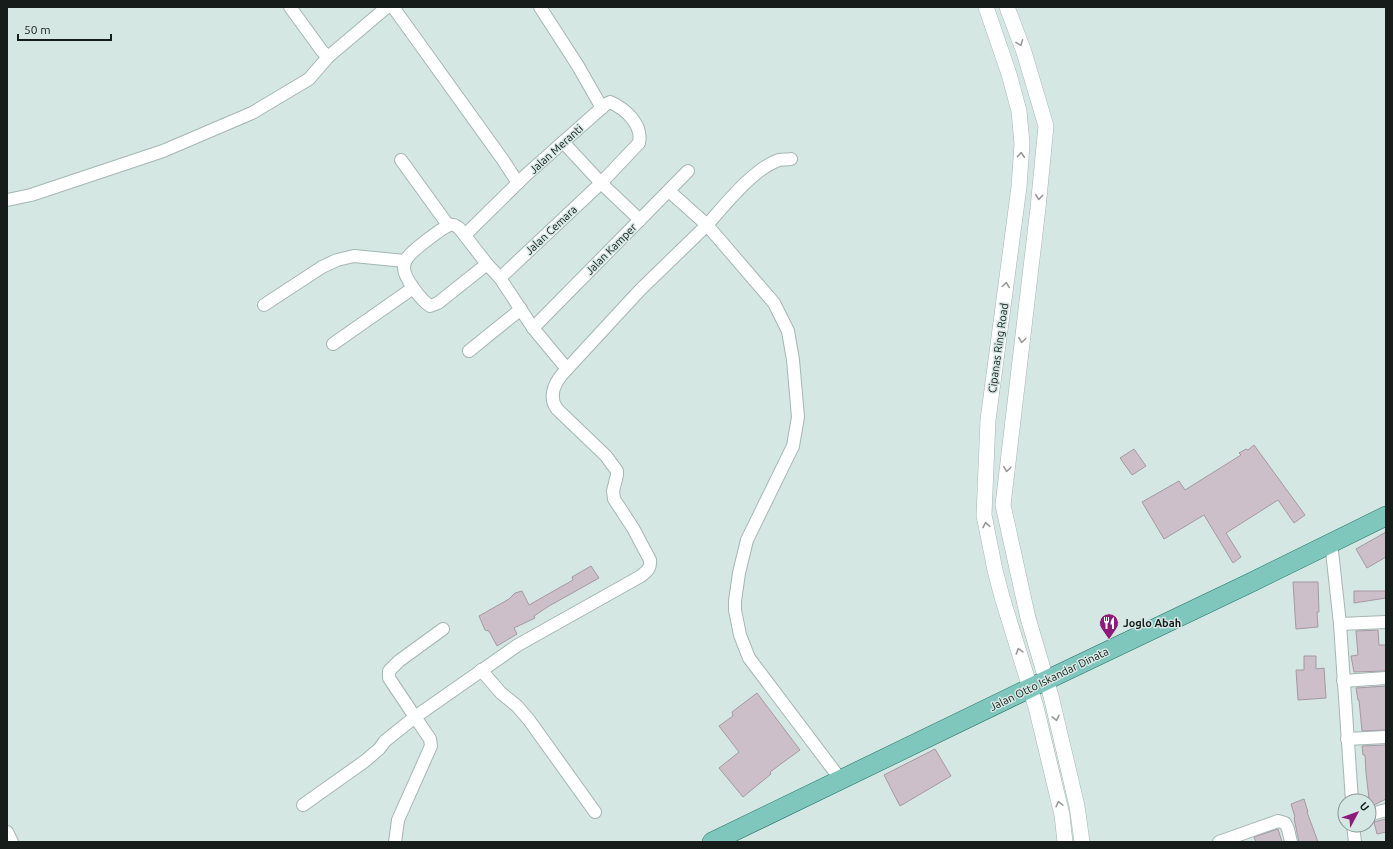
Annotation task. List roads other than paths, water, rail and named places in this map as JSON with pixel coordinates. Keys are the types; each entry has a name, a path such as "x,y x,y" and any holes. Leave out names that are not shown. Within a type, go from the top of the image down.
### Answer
{"main road":[{"name":"Jalan Otto Iskandar Dinata","path":"712,842 1386,516"}],"street":[{"path":"290,7 328,57"},
{"path":"7,200 31,196 163,150 252,113 308,79 328,57 386,7"},
{"path":"392,7 504,160 518,183"},
{"path":"540,7 578,66 602,108"},
{"name":"Cipanas Ring Road","path":"986,7 1009,74 1019,111 1022,144 1019,187 988,420 984,515 1002,597 1038,684"},
{"name":"Cipanas Ring Road","path":"1007,7 1024,52 1046,126 1038,208 1003,505 1028,618 1038,684"},
{"name":"Jalan Cemara","path":"500,278 601,183 638,143 640,134 639,129 622,108 610,102 602,108"},
{"name":"Jalan Meranti","path":"465,235 518,183 602,108"},
{"path":"563,142 601,183 640,220"},
{"path":"303,806 365,761 395,732 518,644 642,576 647,571 650,565 650,560 614,499 613,491 617,471 606,456 554,405 552,398 556,385 561,375 640,290 707,225 747,181 769,165 780,160 791,159"},
{"path":"401,160 448,225"},
{"name":"Jalan Kamper","path":"533,328 688,171"},
{"path":"669,190 707,225 774,303 788,331 793,360 798,417 793,446 747,540 739,572 735,610 740,635 749,658 835,772 839,781"},
{"path":"487,264 438,303 430,306 424,302 413,288 404,270 405,261 409,255 424,242 448,225 454,225 459,228 500,278 533,328 567,369"},
{"path":"264,305 322,267 337,260 354,256 405,261"},
{"path":"333,344 413,288"},
{"path":"469,350 521,309"},
{"path":"1331,542 1340,624 1351,793"},
{"path":"1340,624 1386,622"},
{"path":"395,842 398,820 431,746 430,739 389,678 389,671 399,661 443,629"},
{"path":"481,670 501,694 517,706 595,812"},
{"path":"1344,680 1386,678"},
{"path":"1038,684 1036,707 1062,815 1065,842"},
{"path":"1038,684 1051,696 1075,798 1082,842"},
{"path":"1348,739 1386,737"},
{"path":"1219,842 1278,821 1285,824 1288,829 1291,842"},
{"path":"7,832 12,842"}],"place":[{"name":"Joglo Abah","path":"1109,640"}]}
